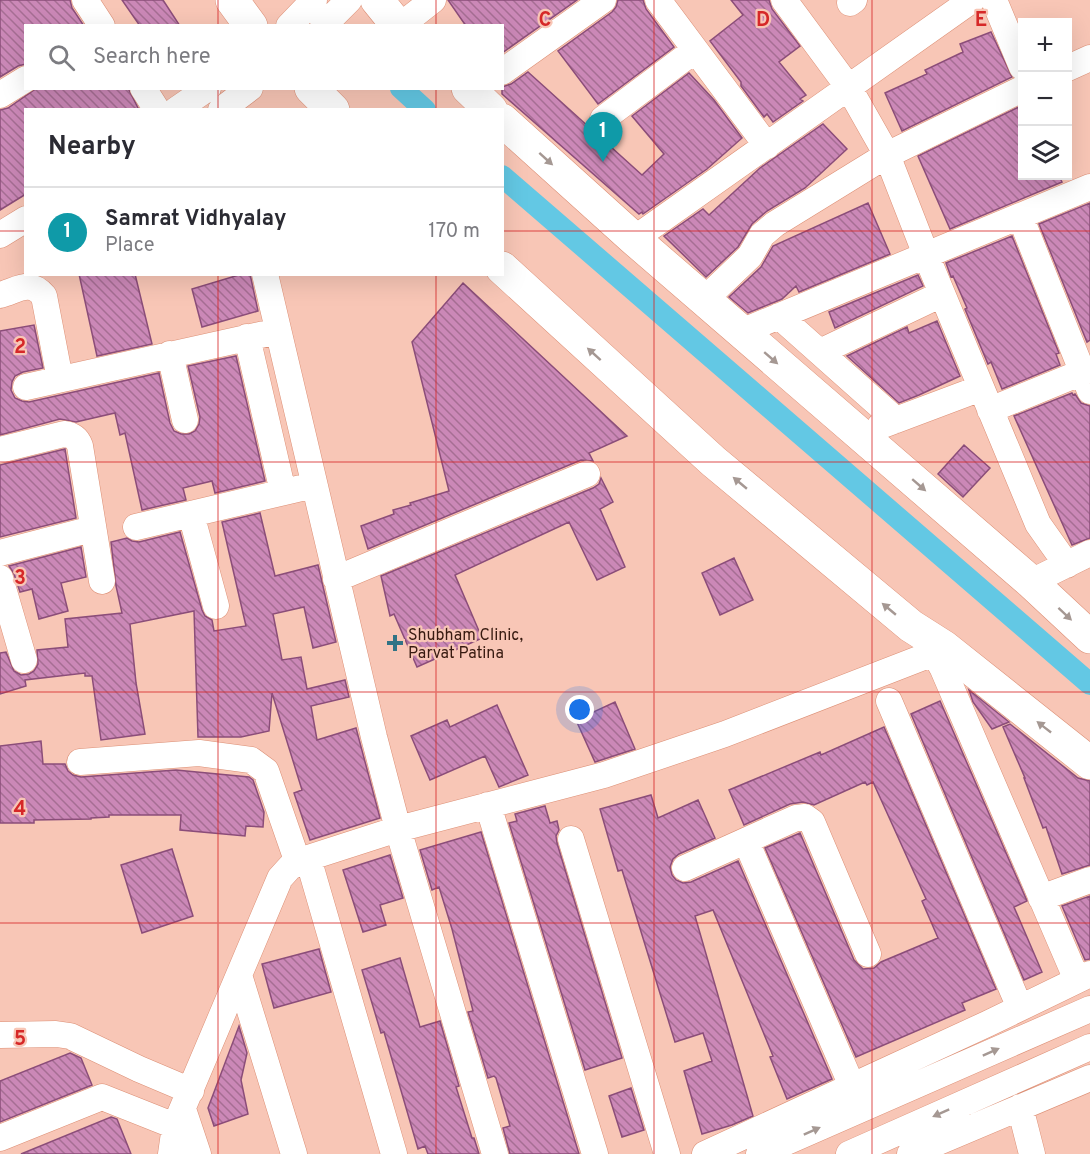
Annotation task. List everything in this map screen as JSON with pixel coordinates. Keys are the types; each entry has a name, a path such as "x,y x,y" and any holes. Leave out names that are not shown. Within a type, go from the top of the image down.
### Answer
{"main road":[{"path":"232,0 250,24"},
{"path":"378,0 397,24"},
{"path":"313,90 331,108"},
{"path":"504,122 634,239 1031,582 1090,637"},
{"path":"504,270 713,461 939,650 1090,763"}],"street":[{"path":"85,0 101,24"},
{"path":"291,24 314,0"},
{"path":"325,24 349,0"},
{"path":"402,24 433,0"},
{"path":"504,71 603,0"},
{"path":"658,0 767,146"},
{"path":"784,0 849,88 887,155 1038,524 1067,565"},
{"path":"994,0 1018,55"},
{"path":"634,239 969,1"},
{"path":"603,119 695,50"},
{"path":"1072,66 1090,58"},
{"path":"0,95 24,80"},
{"path":"144,90 156,108"},
{"path":"185,108 221,100 245,90"},
{"path":"704,300 750,256 762,235 769,230 887,155 1018,91"},
{"path":"741,332 1020,216 1078,185"},
{"path":"859,434 896,420 1088,377 1020,216"},
{"path":"0,235 24,220"},
{"path":"265,276 336,579 398,829 495,1154"},
{"path":"0,295 29,286 37,288 44,296 60,379"},
{"path":"820,352 942,294"},
{"path":"779,316 896,420"},
{"path":"26,387 278,331"},
{"path":"247,338 283,492"},
{"path":"170,354 185,420"},
{"path":"0,450 64,434 77,439 102,582"},
{"path":"336,579 587,474"},
{"path":"136,527 314,485"},
{"path":"191,514 216,606"},
{"path":"0,553 92,529"},
{"path":"1031,582 1090,554"},
{"path":"0,578 24,660"},
{"path":"171,1154 183,1108 280,878 290,867 303,860 398,829 615,771 725,734 939,650 943,669 1041,897 1083,977 705,1154"},
{"path":"889,701 1020,1008"},
{"path":"80,762 199,753 251,760 266,771 303,860 394,1154"},
{"path":"488,805 595,1154"},
{"path":"685,868 796,818 805,818 812,822 868,954"},
{"path":"571,839 667,1154"},
{"path":"746,841 852,1086"},
{"path":"1041,897 1090,880"},
{"path":"239,975 294,1154"},
{"path":"759,1154 1090,1009"},
{"path":"0,1035 70,1036 139,1069 183,1108 198,1154"},
{"path":"849,1154 1090,1047"},
{"path":"914,1153 1090,1077"},
{"path":"0,1138 102,1097 183,1108"},
{"path":"1020,1107 1032,1154"}],"building":[{"path":"0,0 70,0 72,8 83,24 24,24 24,64 0,77"},
{"path":"122,0 163,0 179,24 139,24"},
{"path":"448,0 577,0 504,52 504,24 465,24"},
{"path":"618,0 643,0 646,9 674,47 598,104 558,51 612,12"},
{"path":"731,0 769,0 772,9 800,46 779,62 806,95 800,99 803,101 773,122 767,114 764,117 710,41 743,15"},
{"path":"991,32 1012,77 902,131 885,93 927,74 925,70 963,52 960,44"},
{"path":"528,72 642,175 664,154 632,116 689,73 714,100 742,138 707,169 643,214 642,212 639,214 502,94 504,86"},
{"path":"34,90 129,90 138,108 24,108 24,195 0,210 0,110 8,108"},
{"path":"1018,107 1018,180 1061,180 1062,182 950,229 918,156"},
{"path":"823,124 847,149 805,188 767,211 752,224 738,247 706,277 664,236 703,209 709,215 760,168"},
{"path":"868,203 890,254 799,292 796,286 782,299 748,313 729,297 761,267 773,246"},
{"path":"1090,203 1090,340 1087,342 1039,224"},
{"path":"1012,236 1059,353 1056,354 1060,365 1002,389 991,362 988,364 965,309 967,308 946,263"},
{"path":"918,275 923,286 835,328 829,312"},
{"path":"79,276 135,276 152,344 97,356"},
{"path":"235,276 250,276 258,311 202,327 192,289"},
{"path":"463,283 627,436 589,453 593,461 581,460 368,549 361,526 394,514 393,510 411,505 410,503 449,491 412,342"},
{"path":"937,321 960,376 899,403 847,356 907,327 909,333"},
{"path":"34,325 43,368 15,376 11,390 15,398 29,402 159,373 170,423 174,431 181,434 195,431 200,417 188,366 236,356 265,481 215,493 212,481 183,488 186,500 142,510 125,433 120,435 115,413 76,422 60,419 0,435 0,331"},
{"path":"1072,393 1081,403 1090,406 1090,538 1072,545 1014,416"},
{"path":"964,445 990,468 963,497 938,474"},
{"path":"65,449 76,518 0,537 0,465"},
{"path":"601,478 613,502 600,509 625,567 597,580 569,522 455,575 482,638 417,667 394,614 390,616 381,576 593,488 599,484"},
{"path":"260,513 275,576 318,565 336,642 313,648 304,607 273,614 282,660 301,657 307,689 345,680 349,697 311,706 317,740 356,728 380,818 310,840 294,793 302,790 272,693 269,731 241,737 198,737 194,611 130,624 136,683 145,734 101,740 92,676 85,676 85,673 25,680 26,686 0,694 0,653 6,652 14,671 21,675 29,674 38,664 37,650 68,647 65,619 122,613 111,542 127,538 139,542 180,532 202,610 205,616 212,620 214,631 246,626 222,522"},
{"path":"81,547 86,577 61,583 68,611 39,619 32,589 20,592 9,566"},
{"path":"734,558 753,600 720,615 702,573"},
{"path":"969,690 1009,722 992,729 973,702"},
{"path":"940,701 1027,901 1014,907 1042,972 1024,980 911,714"},
{"path":"615,702 635,749 595,762 576,720"},
{"path":"497,705 528,775 499,787 485,756 430,780 411,736 447,720 450,727"},
{"path":"1010,724 1078,778 1090,781 1090,865 1062,874 1046,827 1043,828 1003,727"},
{"path":"884,727 996,989 962,1003 965,1010 856,1057 765,848 800,833 854,960 863,969 874,968 881,962 938,938 922,901 926,899 873,782 867,785 865,782 814,805 803,802 790,804 744,825 729,790 820,752 821,755"},
{"path":"41,741 43,764 65,764 68,771 81,777 176,770 249,777 253,780 264,812 263,827 246,826 245,836 180,830 181,815 109,815 109,817 91,819 0,823 0,746"},
{"path":"651,795 658,818 698,800 715,838 673,859 670,867 676,880 683,883 691,882 738,861 832,1079 787,1099 770,1057 773,1056 713,910 695,916 753,1116 702,1134 684,1071 712,1061 703,1033 675,1042 622,870 618,871 600,809"},
{"path":"545,806 550,823 557,821 559,830 556,836 557,843 622,1058 585,1070 509,823 517,821 515,814"},
{"path":"481,832 579,1154 510,1154 503,1128 510,1126 496,1078 494,1076 488,1078 468,1012 473,1011 452,929 439,887 432,890 420,850"},
{"path":"172,849 193,916 142,933 121,865"},
{"path":"390,855 403,898 380,905 386,925 363,932 343,870"},
{"path":"1090,896 1090,959 1085,960 1062,906"},
{"path":"319,949 331,992 274,1008 262,964"},
{"path":"400,958 420,1027 440,1021 459,1086 456,1087 479,1154 428,1154 425,1146 418,1149 384,1032 381,1033 362,970"},
{"path":"239,1026 247,1053 241,1080 248,1114 214,1126 208,1108"},
{"path":"70,1053 81,1058 92,1085 0,1122 0,1081"},
{"path":"631,1088 644,1130 622,1137 609,1096"},
{"path":"111,1117 117,1119 131,1154 21,1154"}],"waterway":[{"path":"403,90 423,108"},
{"path":"504,178 1090,684"}],"place":[{"name":"Samrat Vidhyalay","path":"603,162"},
{"name":"Shubham Clinic, Parvat Patina","path":"395,643"}]}
